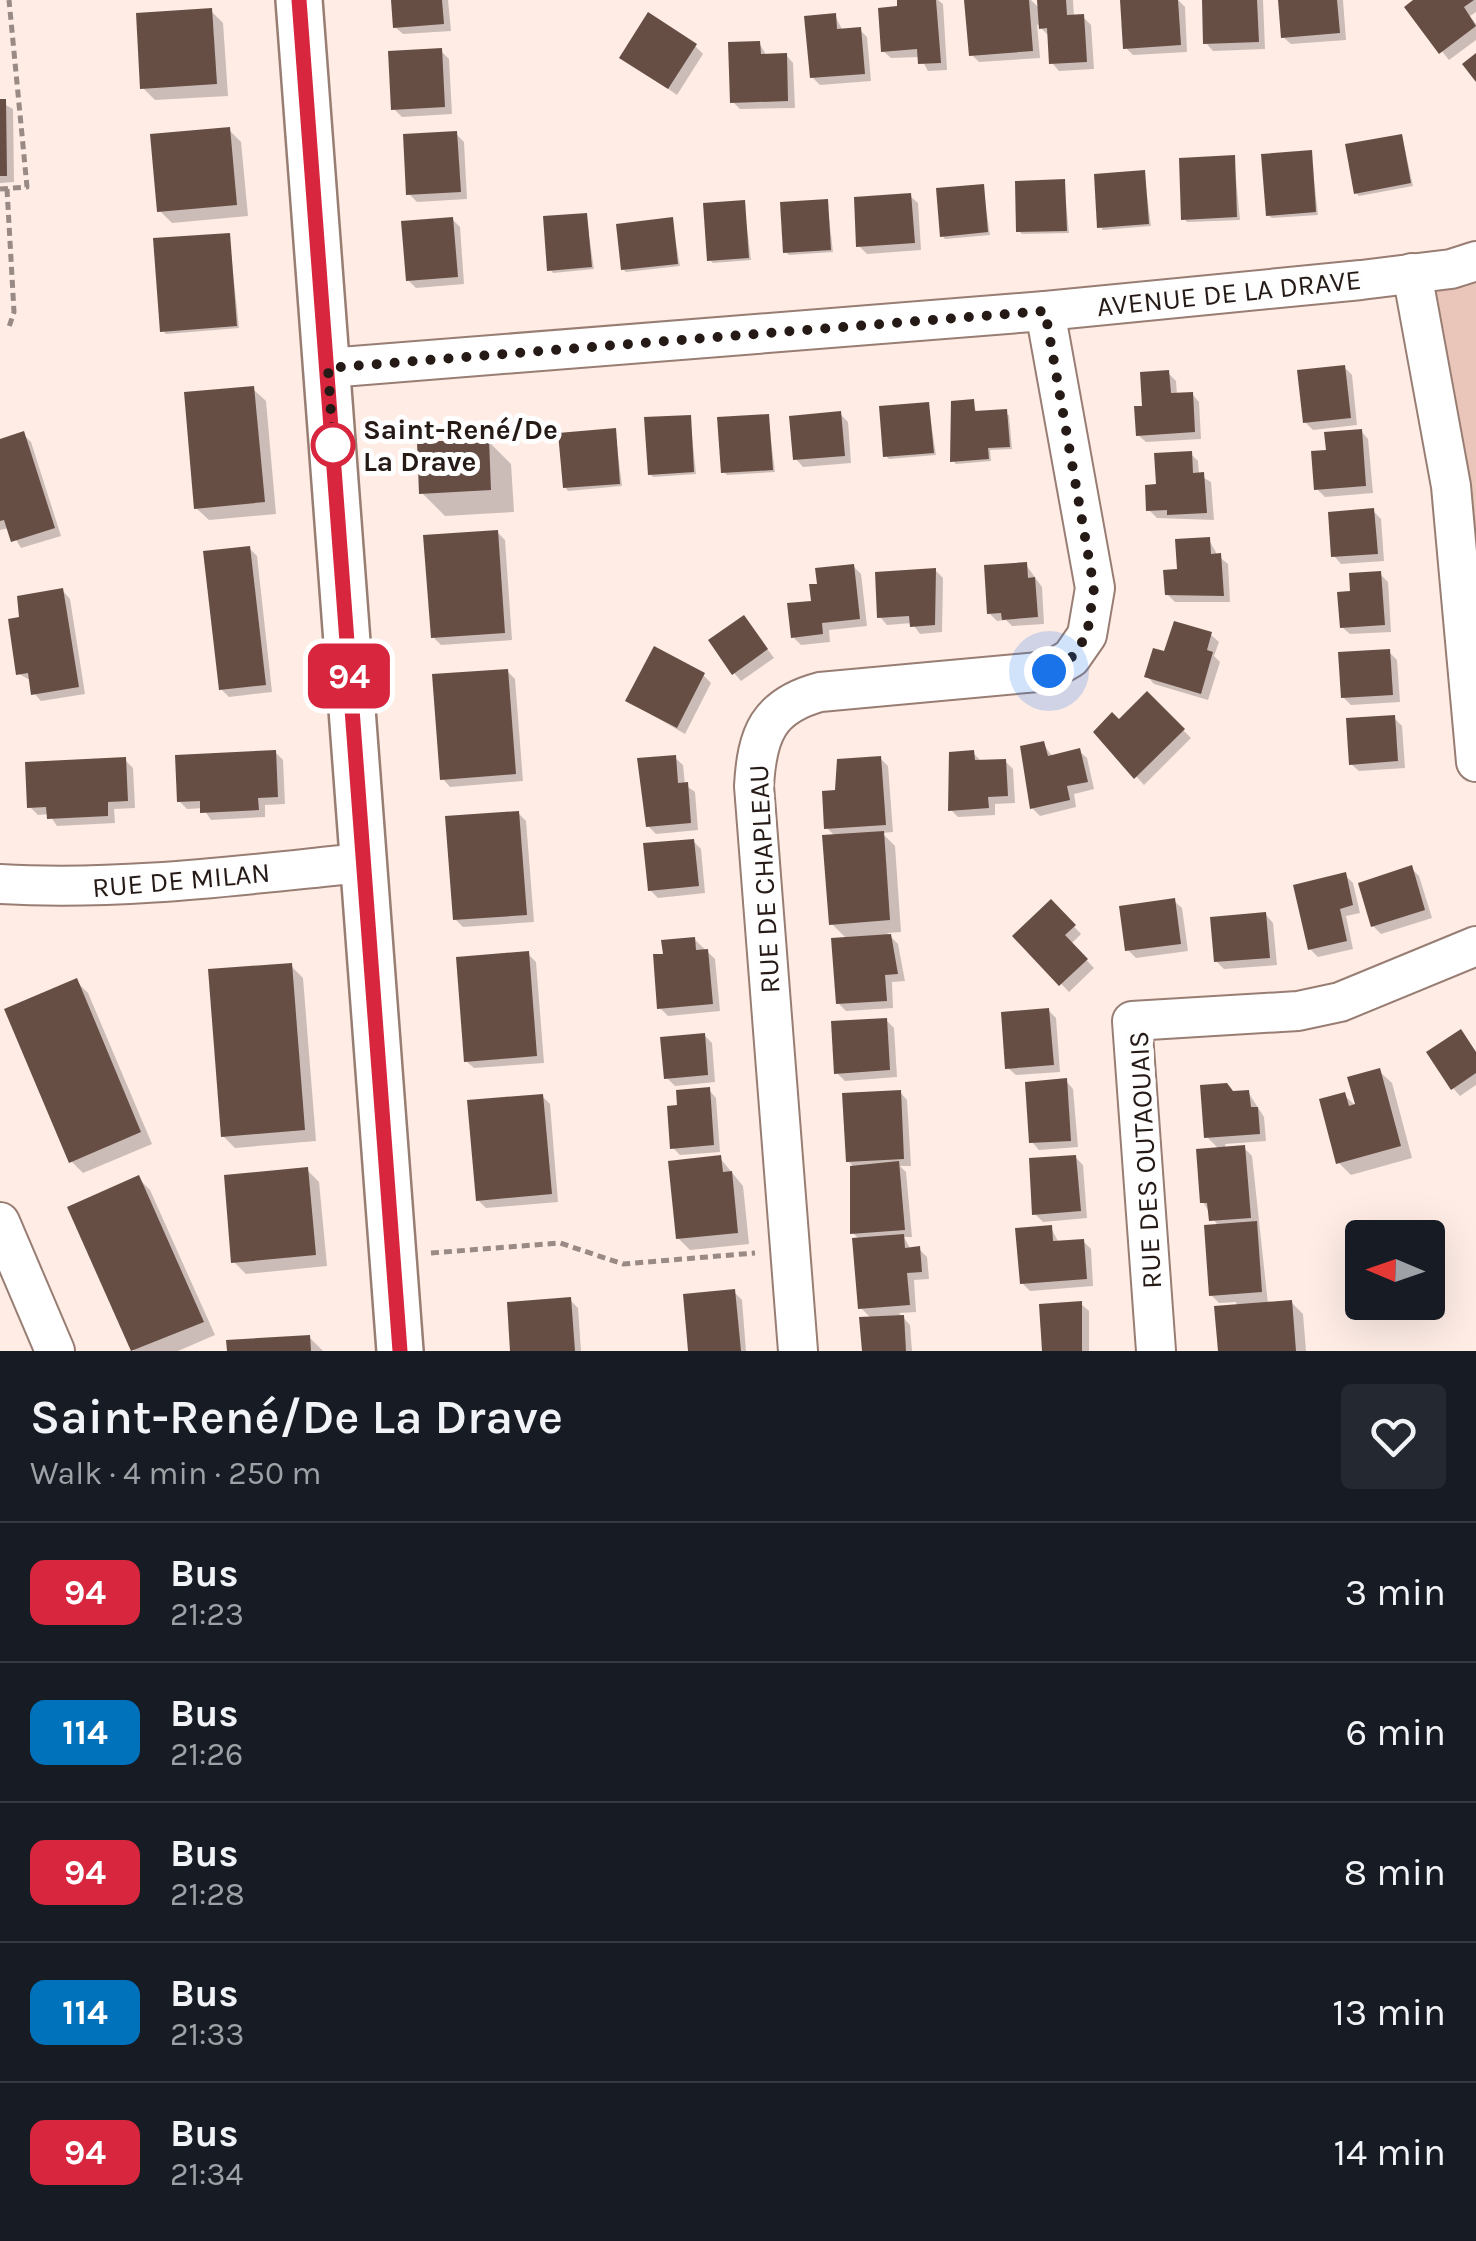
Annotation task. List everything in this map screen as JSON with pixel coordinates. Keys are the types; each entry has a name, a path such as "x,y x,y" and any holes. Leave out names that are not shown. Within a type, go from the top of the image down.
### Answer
{"street":[{"path":"299,0 400,1351"},
{"path":"1476,236 1442,245 1412,273 1451,486 1476,762"},
{"name":"AVENUE DE LA DRAVE","path":"328,368 1045,311 1452,270 1476,261"},
{"name":"RUE DE CHAPLEAU","path":"798,1351 754,786 755,757 776,712 792,699 820,692 1049,671 1071,658 1087,635 1094,588 1045,311"},
{"name":"RUE DE MILAN","path":"0,884 44,888 117,886 362,864"},
{"name":"RUE DES OUTAOUAIS","path":"1156,1351 1132,1021 1298,1011 1340,1002 1476,946"},
{"path":"0,1222 55,1351"}],"path":[{"path":"8,330 14,312 4,189 27,187 9,0"},
{"path":"393,1255 560,1243 623,1264 790,1250"}],"shaded area":[{"path":"1476,261 1476,762 1421,328 1435,271"}],"building":[{"path":"391,0 442,0 444,24 393,28"},
{"path":"897,0 936,0 941,63 918,64 917,49 881,52 878,8 897,6"},
{"path":"964,0 1029,0 1033,51 969,56"},
{"path":"1037,0 1066,0 1067,15 1084,14 1087,62 1049,64 1047,28 1039,29"},
{"path":"1120,0 1178,0 1181,45 1123,49"},
{"path":"1202,0 1257,0 1259,42 1203,44"},
{"path":"1278,0 1337,0 1340,33 1281,38"},
{"path":"1413,0 1474,0 1464,7 1476,26 1439,54 1404,7"},
{"path":"212,8 217,84 140,89 136,13"},
{"path":"648,12 697,44 668,89 619,58"},
{"path":"836,13 837,29 861,27 865,74 810,78 804,16"},
{"path":"760,41 761,54 787,53 788,101 730,103 728,42"},
{"path":"442,48 445,107 391,110 388,51"},
{"path":"1476,53 1476,82 1462,64"},
{"path":"0,99 6,99 7,176 0,176"},
{"path":"230,127 237,205 157,212 150,134"},
{"path":"457,131 461,192 406,195 403,134"},
{"path":"1402,134 1411,183 1354,194 1345,144"},
{"path":"1312,150 1316,212 1266,216 1261,154"},
{"path":"1235,155 1237,217 1181,220 1179,158"},
{"path":"1145,170 1149,224 1097,228 1094,174"},
{"path":"1065,179 1067,231 1016,232 1015,181"},
{"path":"984,184 988,232 940,237 936,188"},
{"path":"911,193 915,243 856,247 854,197"},
{"path":"828,199 831,250 783,253 780,202"},
{"path":"745,200 749,258 707,261 703,203"},
{"path":"587,213 592,267 547,271 543,216"},
{"path":"453,217 458,277 406,281 401,221"},
{"path":"673,217 678,264 621,270 616,224"},
{"path":"230,233 237,326 160,332 153,238"},
{"path":"1345,365 1351,418 1303,423 1297,370"},
{"path":"1169,370 1171,393 1193,392 1195,432 1136,436 1134,406 1142,406 1140,372"},
{"path":"254,386 265,502 194,509 184,392"},
{"path":"974,399 975,411 1007,409 1010,447 988,448 989,459 950,462 951,401"},
{"path":"929,402 934,453 883,457 879,406"},
{"path":"841,411 845,456 793,460 789,416"},
{"path":"769,414 773,470 721,473 717,417"},
{"path":"691,415 694,472 648,475 644,417"},
{"path":"616,428 620,484 563,488 558,433"},
{"path":"1362,429 1366,486 1314,490 1311,451 1326,450 1324,432"},
{"path":"24,431 55,528 11,542 4,520 0,521 0,439"},
{"path":"489,439 491,490 419,494 417,442"},
{"path":"1192,451 1193,473 1204,472 1207,513 1167,515 1167,510 1146,511 1145,485 1156,484 1154,453"},
{"path":"1374,508 1378,554 1331,557 1328,512"},
{"path":"498,530 505,633 431,638 423,535"},
{"path":"1210,537 1211,554 1221,553 1224,596 1165,595 1163,570 1177,569 1175,539"},
{"path":"250,546 266,685 219,690 203,551"},
{"path":"1027,562 1028,578 1035,577 1038,617 1002,620 1001,613 987,614 984,565"},
{"path":"854,564 860,619 822,623 823,634 791,638 787,603 811,601 809,584 817,584 815,568"},
{"path":"936,568 935,625 910,627 909,616 877,618 875,572"},
{"path":"1381,571 1385,625 1340,628 1337,592 1350,591 1349,573"},
{"path":"63,588 79,687 31,695 28,673 16,675 8,619 19,617 17,596"},
{"path":"744,615 768,649 732,675 708,640"},
{"path":"1174,621 1212,632 1207,650 1213,652 1201,694 1144,677 1153,648 1164,651"},
{"path":"654,646 705,673 677,728 625,701"},
{"path":"1390,649 1393,695 1341,698 1338,652"},
{"path":"508,669 516,774 440,780 432,674"},
{"path":"1147,691 1185,729 1134,779 1093,732 1112,712 1119,719"},
{"path":"1395,715 1398,761 1349,765 1346,718"},
{"path":"1044,741 1048,756 1080,748 1088,782 1067,786 1070,800 1030,809 1020,746"},
{"path":"276,750 278,797 258,798 259,810 200,813 200,801 177,802 175,755"},
{"path":"974,750 975,760 1006,759 1008,796 988,797 989,808 948,811 949,752"},
{"path":"676,755 678,783 688,782 691,823 646,827 637,758"},
{"path":"881,756 886,825 824,829 822,791 835,790 837,759"},
{"path":"126,757 128,801 108,802 108,816 47,819 46,807 27,808 25,762"},
{"path":"519,811 527,915 453,920 445,816"},
{"path":"884,831 890,920 829,925 822,835"},
{"path":"694,839 699,886 648,891 643,843"},
{"path":"1412,865 1425,910 1371,927 1358,883"},
{"path":"1346,872 1353,905 1340,909 1347,941 1308,950 1293,885"},
{"path":"1175,898 1181,944 1125,951 1119,906"},
{"path":"1051,899 1076,925 1065,935 1088,959 1059,986 1012,936"},
{"path":"1266,912 1270,958 1214,962 1210,917"},
{"path":"891,934 898,974 885,975 887,1001 836,1004 831,938"},
{"path":"695,937 696,950 708,949 713,1004 657,1009 653,954 663,954 661,940"},
{"path":"529,951 537,1056 464,1062 456,957"},
{"path":"292,963 305,1130 221,1137 208,969"},
{"path":"77,978 141,1132 69,1163 4,1009"},
{"path":"1049,1008 1054,1065 1005,1069 1001,1012"},
{"path":"887,1018 890,1070 834,1074 831,1021"},
{"path":"1461,1029 1476,1052 1476,1073 1451,1090 1426,1052"},
{"path":"705,1033 708,1075 664,1079 660,1037"},
{"path":"1380,1068 1401,1146 1336,1164 1319,1099 1345,1092 1349,1106 1355,1104 1347,1077"},
{"path":"1067,1078 1071,1141 1029,1143 1025,1082"},
{"path":"1227,1083 1233,1091 1249,1090 1251,1107 1258,1107 1260,1134 1204,1138 1200,1085"},
{"path":"710,1087 714,1145 670,1149 667,1106 677,1105 676,1090"},
{"path":"901,1090 904,1159 846,1162 842,1093"},
{"path":"543,1094 552,1194 476,1201 467,1100"},
{"path":"1245,1145 1251,1218 1209,1221 1207,1203 1200,1203 1196,1149"},
{"path":"721,1155 723,1172 732,1171 738,1233 676,1239 668,1161"},
{"path":"1076,1155 1081,1211 1032,1215 1029,1158"},
{"path":"899,1161 905,1230 850,1234 850,1166"},
{"path":"308,1167 316,1255 231,1263 224,1175"},
{"path":"139,1175 204,1322 131,1351 67,1207"},
{"path":"1257,1221 1262,1292 1209,1296 1204,1225"},
{"path":"1052,1225 1053,1241 1084,1239 1087,1279 1020,1284 1015,1228"},
{"path":"904,1234 905,1248 920,1246 922,1272 907,1273 910,1305 858,1309 852,1238"},
{"path":"735,1289 741,1351 688,1351 683,1294"},
{"path":"571,1297 575,1351 510,1351 507,1302"},
{"path":"1292,1300 1296,1351 1218,1351 1214,1306"},
{"path":"1082,1301 1082,1351 1042,1351 1039,1304"},
{"path":"904,1315 906,1351 862,1351 859,1317"},
{"path":"310,1335 311,1351 227,1351 226,1340"}],"bus line":[{"name":"94","path":"299,0 400,1351"}],"place":[{"name":"Saint-René/De La Drave","path":"333,445"}],"route":[{"path":"333,445 328,368 1045,311 1094,588 1094,613 1087,635 1071,658 1049,671"}]}
